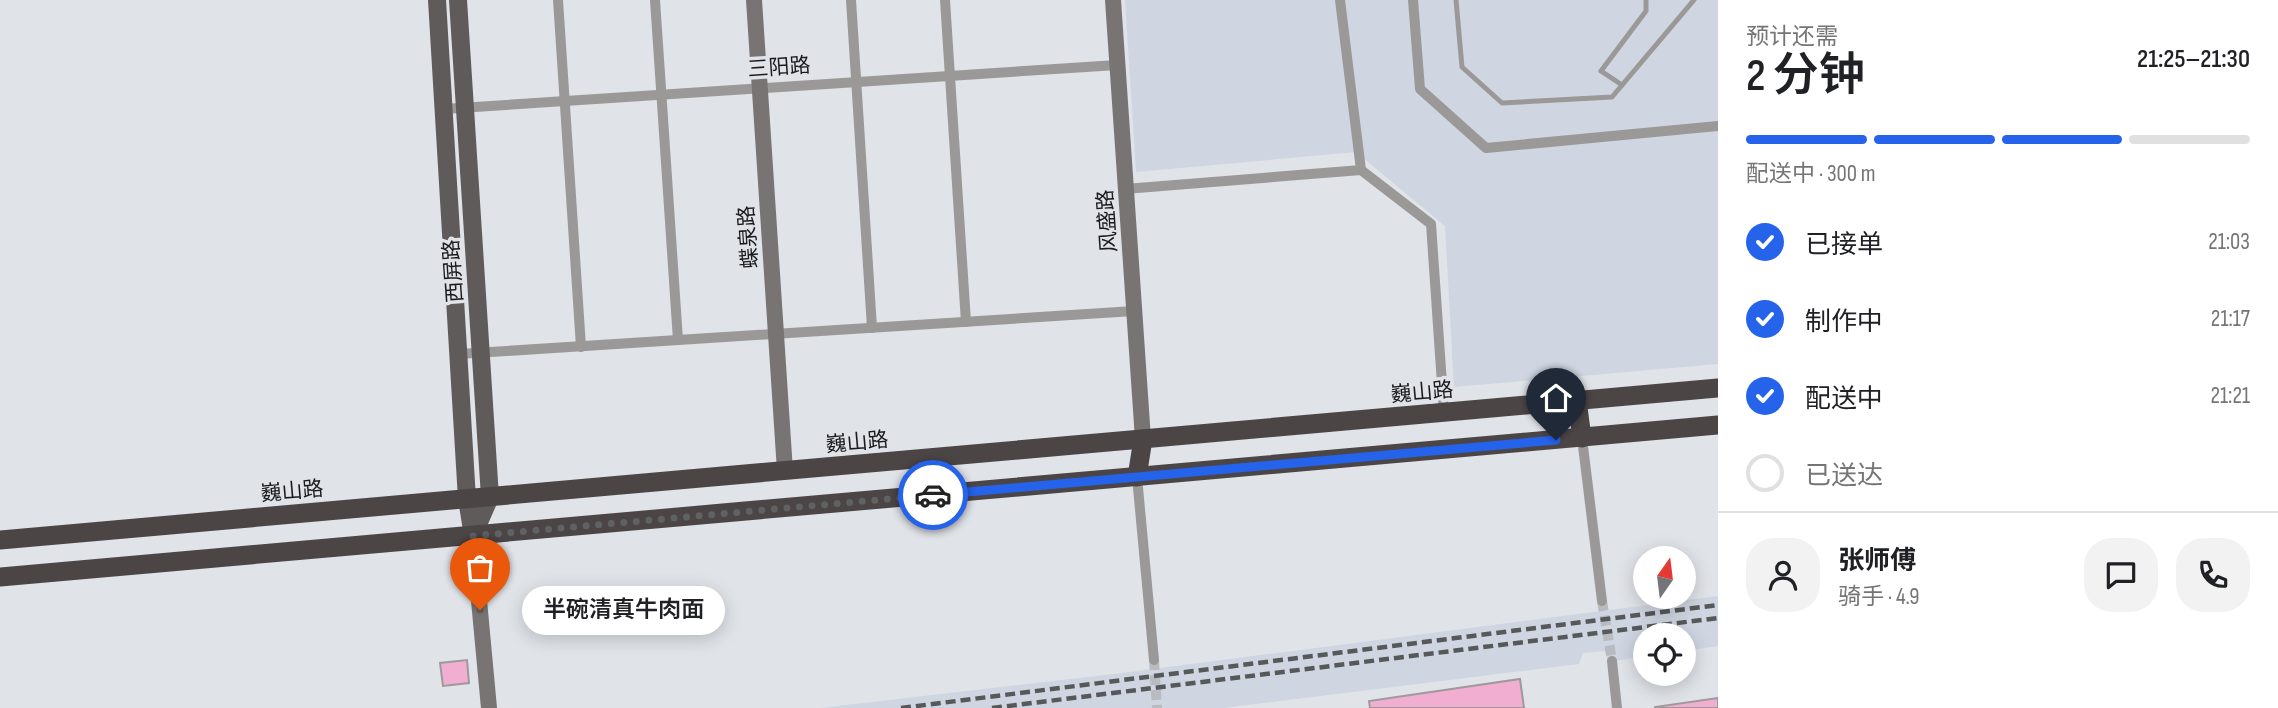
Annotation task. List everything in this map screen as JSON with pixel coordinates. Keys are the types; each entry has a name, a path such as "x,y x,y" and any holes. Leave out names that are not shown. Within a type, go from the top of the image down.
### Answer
{"highway":[{"name":"巍山路","path":"0,540 1718,387"},
{"path":"1577,400 1582,438"},
{"path":"0,577 1718,425"},
{"path":"1137,477 1143,439"}],"main road":[{"name":"西屏路","path":"437,0 467,499 472,536"},
{"name":"西屏路","path":"458,0 490,497 472,536"}],"street":[{"path":"558,0 581,346"},
{"path":"655,0 678,340"},
{"name":"蝶泉路","path":"754,0 785,471"},
{"path":"851,0 872,328"},
{"path":"945,0 966,321"},
{"name":"风盛路","path":"1113,0 1143,439"},
{"path":"1340,0 1361,170"},
{"path":"1413,0 1420,89 1486,148 1718,126"},
{"name":"三阳路","path":"444,108 1117,65"},
{"path":"1125,189 1361,170 1431,224 1444,413"},
{"path":"459,354 1134,310"},
{"path":"1582,438 1602,601"},
{"path":"1137,477 1154,660"},
{"name":"西屏路","path":"472,536 489,708"},
{"path":"1612,661 1617,708"}],"lane":[{"path":"1456,0 1462,67 1502,103 1612,97 1694,0"},
{"path":"1622,85 1601,71 1646,11 1646,0"}],"shaded area":[{"path":"1125,0 1718,0 1718,364 1454,387 1445,226 1356,152 1136,172"},
{"path":"1718,596 1718,646 1696,649 1696,623 1633,623 1633,658 1608,662 1605,651 1583,653 1579,664 1224,708 821,708 1122,673 1633,607 1696,609 1696,599"}],"building":[{"path":"467,660 469,683 443,686 440,663"},
{"path":"1520,679 1524,708 1370,708 1369,701"},
{"path":"1718,698 1718,708 1655,708 1655,707"}],"tunnel":[{"path":"1602,601 1612,661"},
{"path":"1154,660 1157,708"}],"railway":[{"path":"901,708 1718,605"},
{"path":"992,708 1718,618"}],"way so far":[{"path":"480,610 472,536 933,495"}],"place":[{"name":"半碗清真牛肉面","path":"480,610"}],"route":[{"path":"933,495 1556,440"}]}
